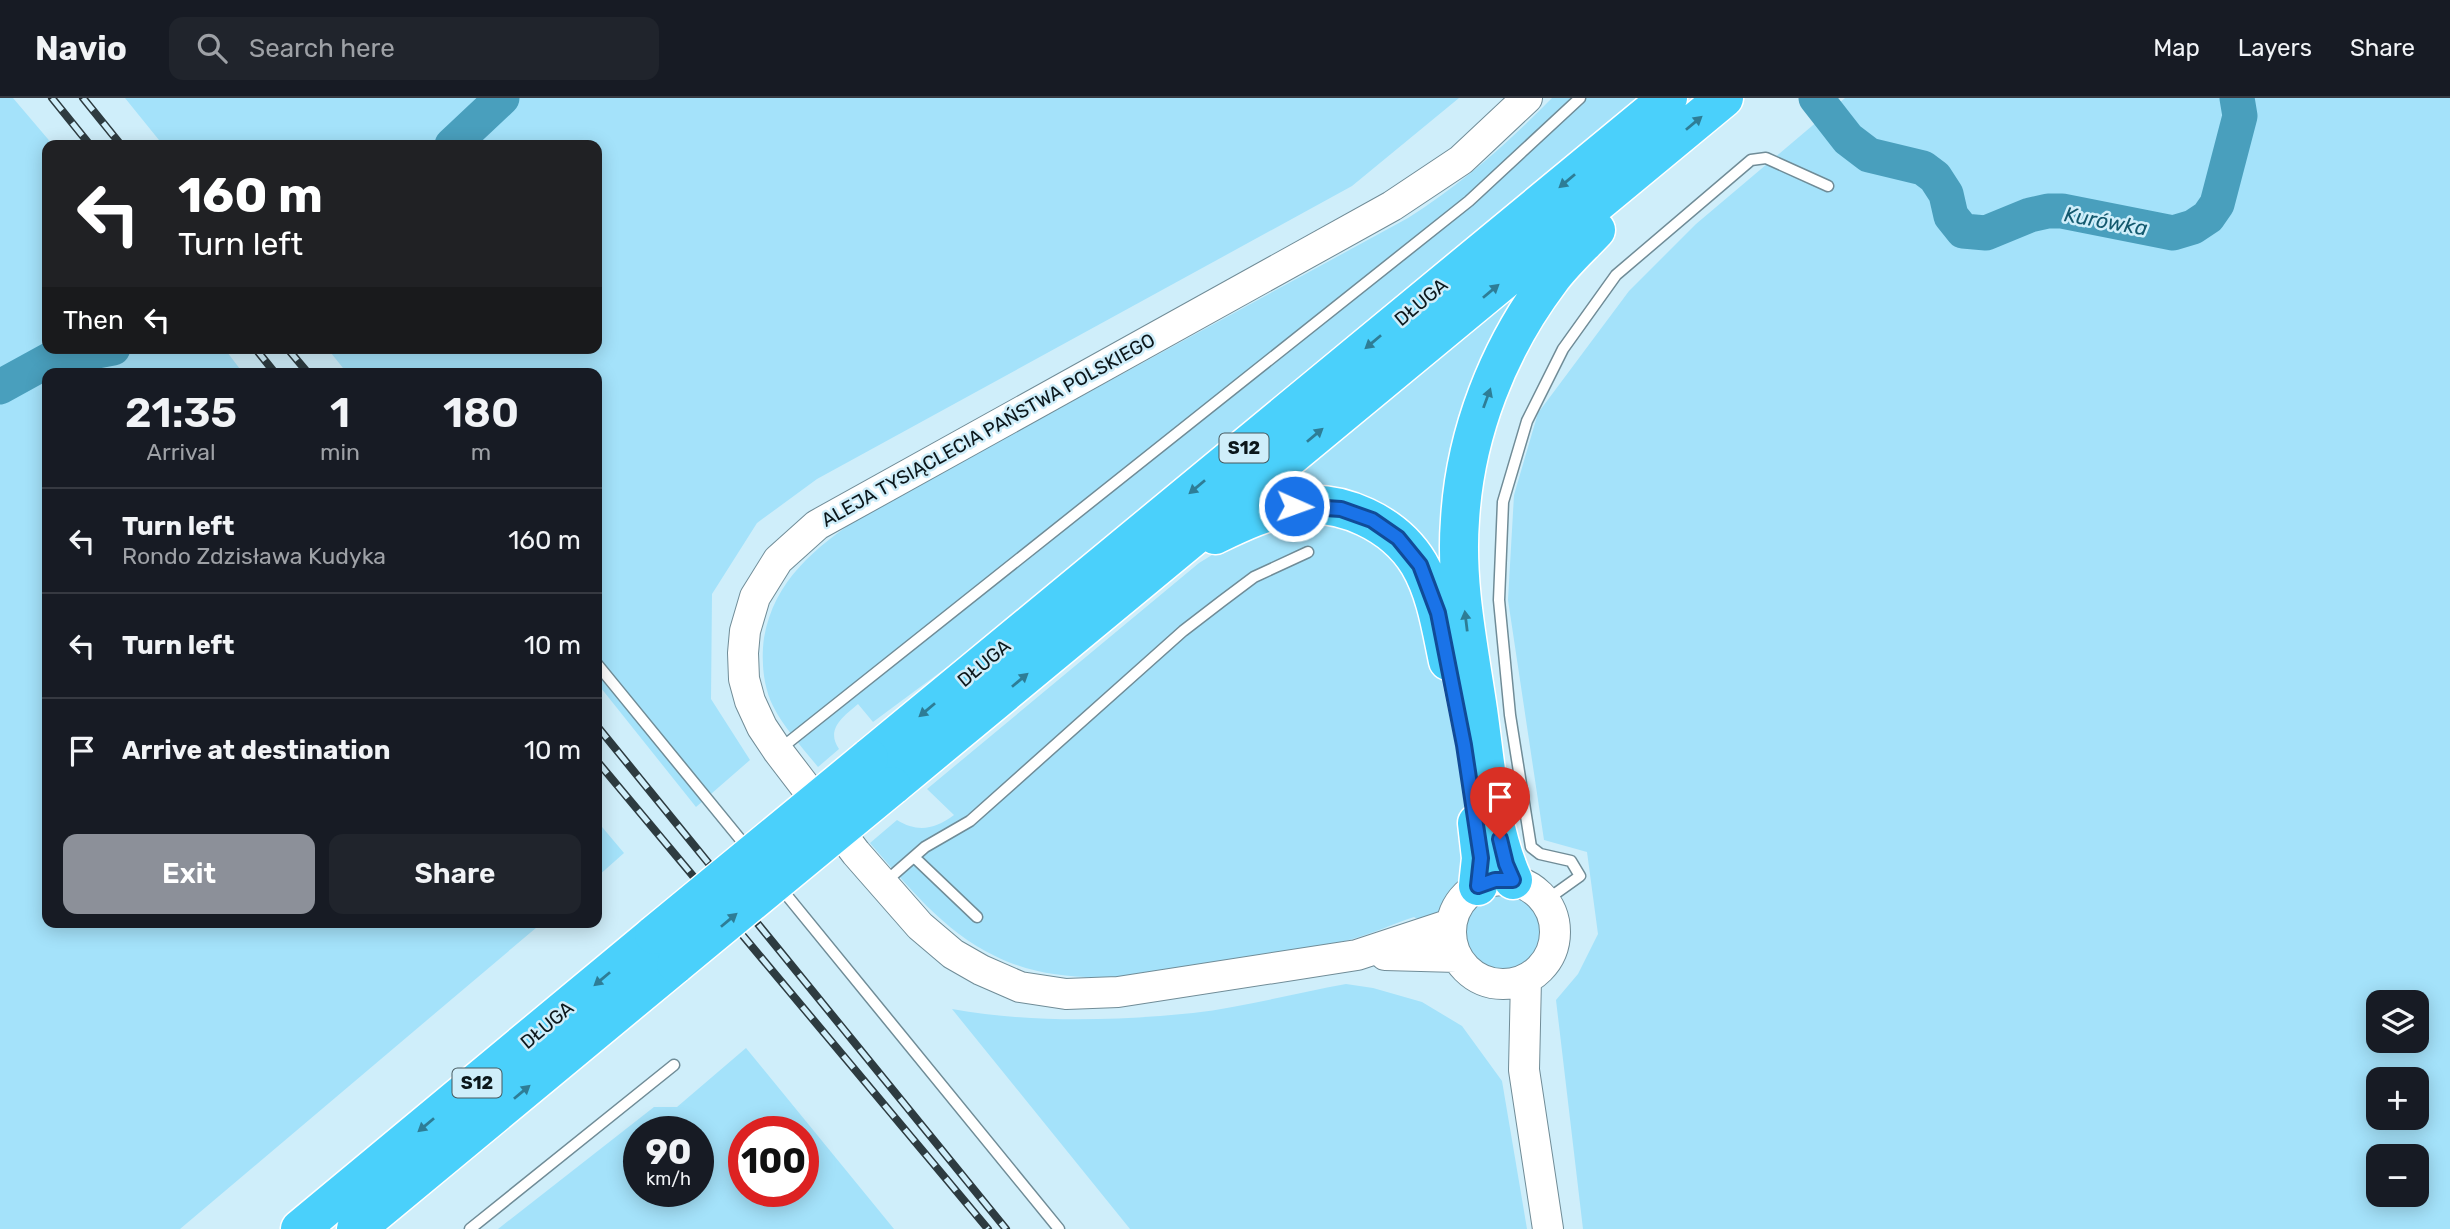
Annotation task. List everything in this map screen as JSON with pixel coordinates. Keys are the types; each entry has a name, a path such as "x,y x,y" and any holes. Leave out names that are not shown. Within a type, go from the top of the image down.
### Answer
{"highway":[{"name":"DŁUGA","path":"300,1229 665,949 880,772 1668,98"},
{"name":"S12","path":"1169,557 1724,98"},
{"path":"1496,883 1502,851 1465,615 1460,520 1469,454 1506,349 1529,310 1551,278 1602,224 1664,147"},
{"path":"1169,557 1260,516 1305,505 1341,509 1372,520 1387,528 1409,549 1423,572 1438,613 1473,795 1481,858 1496,883"},
{"name":"DŁUGA","path":"880,772 1169,557"},
{"name":"DŁUGA","path":"356,1229 665,949"}],"street":[{"name":"ALEJA TYSIĄCLECIA PAŃSTWA POLSKIEGO","path":"1457,957 1356,955 1146,989 1089,994 1034,990 996,978 953,954 920,926 778,751 755,714 747,691 743,667 745,631 749,613 762,582 778,560 801,537 864,497 1392,205 1461,160 1527,98"},
{"path":"1496,883 1525,884 1545,901 1555,925 1552,951 1537,972 1526,979 1511,984 1495,984 1480,979 1467,970 1457,957 1451,941 1451,923 1460,901 1496,883"},
{"name":"ALEJA TYSIĄCLECIA PAŃSTWA POLSKIEGO","path":"1356,955 1451,923"},
{"path":"1526,979 1524,1070 1548,1229"},
{"path":"1495,984 1524,1070"}],"lane":[{"path":"778,751 1469,201 1580,98"},
{"path":"1545,901 1580,876 1571,861 1540,854 1531,847 1510,715 1499,600 1503,502 1527,421 1563,349 1616,275 1751,160 1766,158 1828,186"},
{"path":"883,883 925,847 970,821 1183,631 1254,577 1308,552"},
{"path":"602,670 763,867"},
{"path":"914,857 976,917"},
{"path":"771,877 1059,1229"},
{"path":"470,1229 674,1065"}],"shaded area":[{"path":"0,98 13,98 49,140 42,140 42,354 229,354 239,368 42,368 42,928 536,928 180,1229 0,1229"},
{"path":"125,98 1459,98 1352,186 817,479 757,523 712,594 711,699 750,760 696,807 602,689 602,368 343,368 332,354 602,354 602,140 159,140"},
{"path":"1552,98 1636,98 958,659 873,722 858,704 842,718 835,729 835,742 839,749 818,767 777,714 767,690 763,664 764,638 777,599 787,582 813,553 862,516 1408,218 1483,162"},
{"path":"1845,98 2450,98 2450,1229 1583,1229 1556,1000 1578,974 1598,934 1587,852 1544,840 1508,600 1514,495 1538,413 1629,291 1696,224"},
{"path":"1538,276 1440,579 1291,490 1291,480"},
{"path":"1319,517 1385,542 1428,616 1469,810 1465,887 1444,916 1425,923 1414,917 1337,943 1187,968 1121,976 1057,975 1025,968 995,956 959,934 927,906 870,843 897,820 912,827 926,828 940,824 954,815 927,789 1199,563 1243,536"},
{"path":"602,827 624,853 602,873"},
{"path":"1504,890 1520,893 1534,902 1543,916 1546,932 1543,948 1534,962 1520,971 1504,974 1488,971 1474,962 1465,948 1462,932 1465,916 1474,902 1488,893"},
{"path":"1346,984 1373,988 1422,1002 1462,1026 1502,1081 1527,1229 1130,1229 952,1009 1042,1019 1133,1018 1193,1013 1251,1004"},
{"path":"746,1048 802,1116 728,1116 728,1207 819,1207 819,1137 894,1229 498,1229 623,1131 623,1207 714,1207 714,1116 642,1116 654,1107 677,1107"}],"waterway":[{"name":"Kurówka","path":"457,140 502,98"},
{"name":"Kurówka","path":"1816,98 1848,139 1869,155 1923,168 1935,177 1946,194 1951,216 1963,231 1986,233 2030,215 2048,211 2062,211 2173,233 2193,227 2208,217 2217,204 2240,116 2237,98"},
{"name":"Kurówka","path":"0,387 49,360 81,354"}],"railway":[{"path":"52,98 86,140"},
{"path":"83,98 117,140"},
{"path":"260,354 271,368"},
{"path":"292,354 304,368"},
{"path":"602,732 1006,1229"},
{"path":"602,767 988,1229"}],"route":[{"path":"1294,506 1341,509 1372,520 1398,538 1420,565 1438,613 1464,745 1481,858 1478,886 1495,880 1513,880 1500,839"}]}
